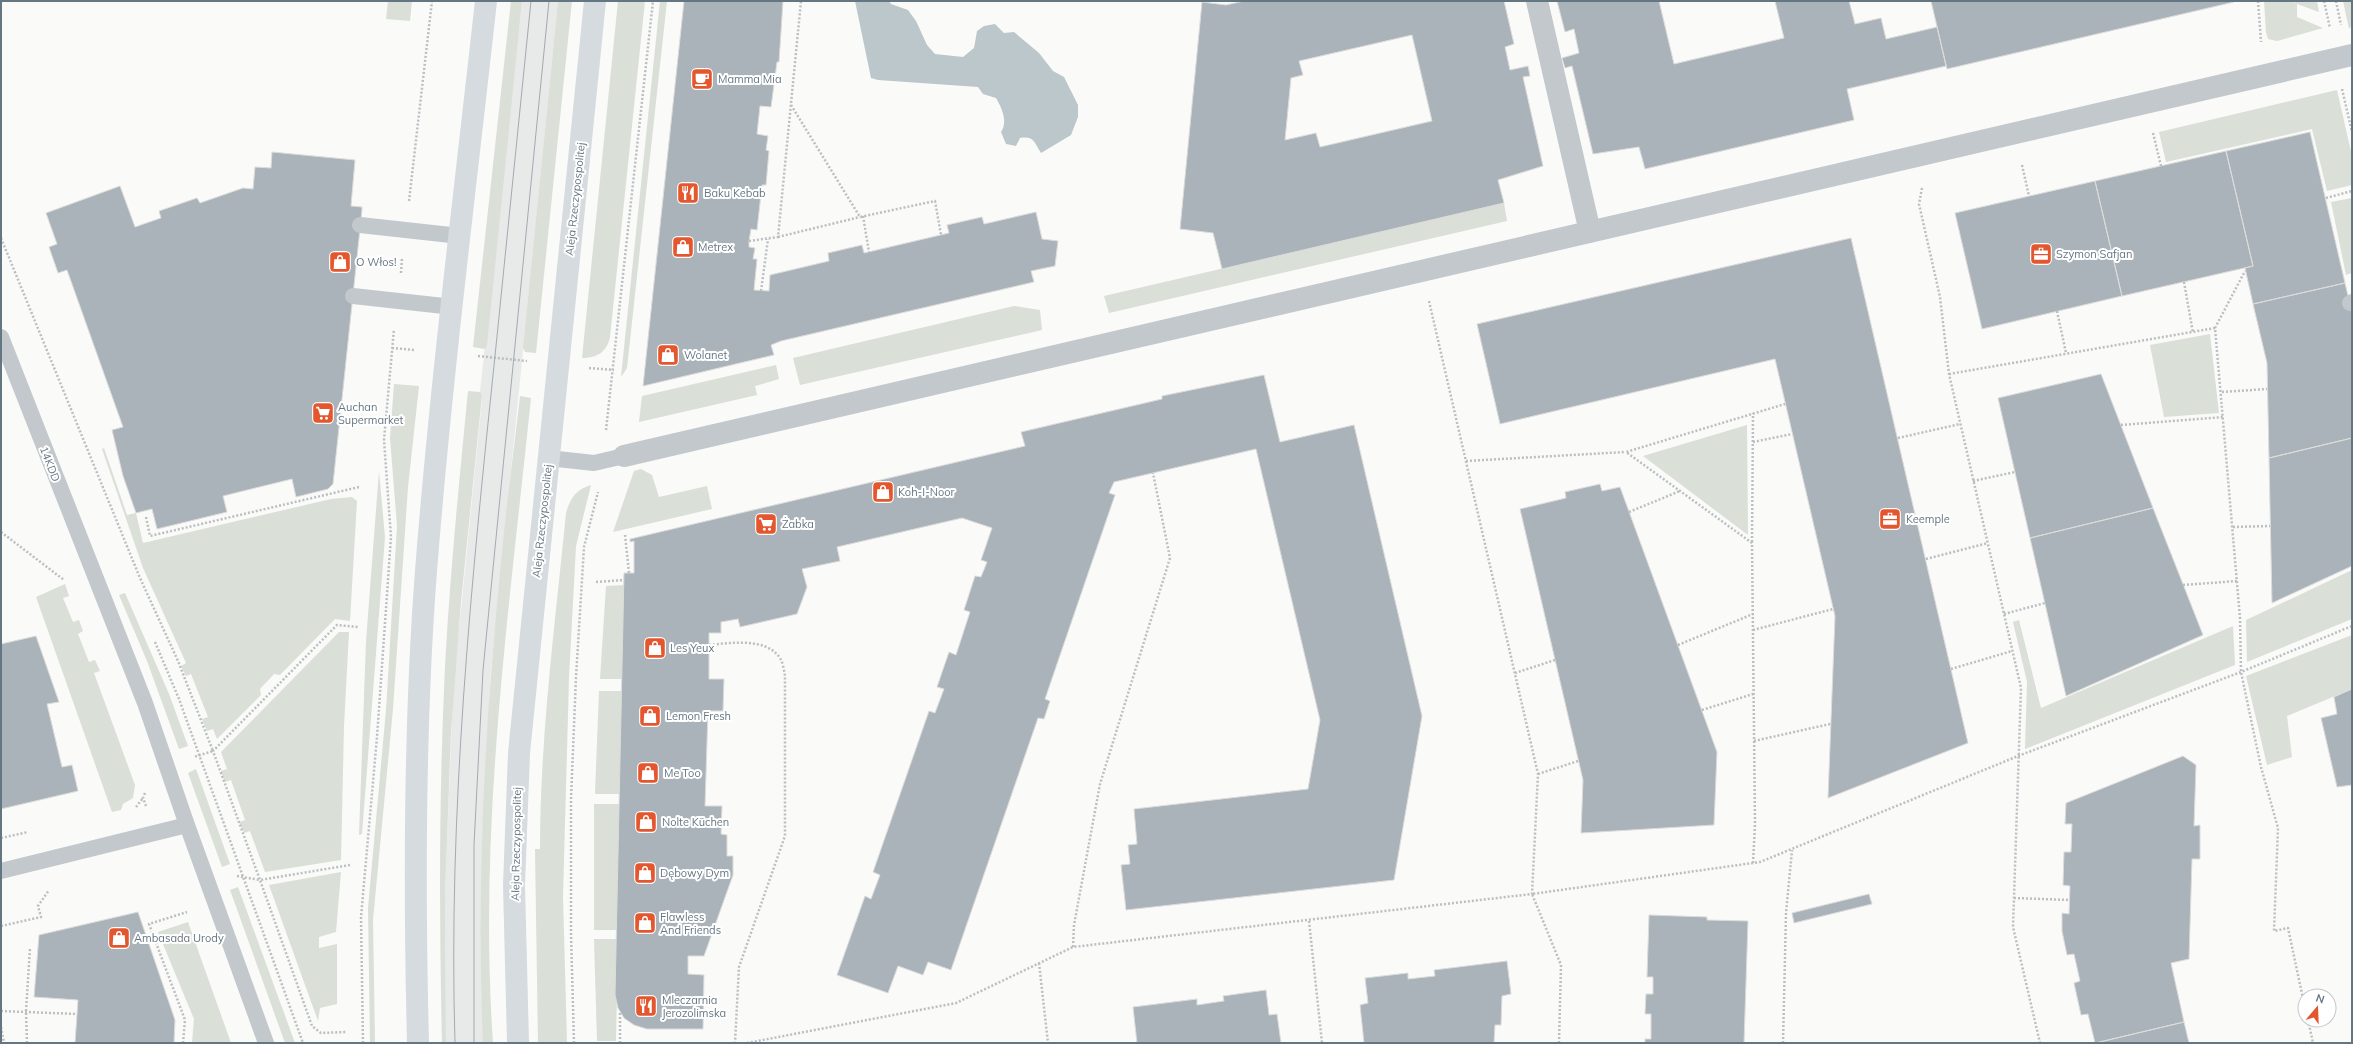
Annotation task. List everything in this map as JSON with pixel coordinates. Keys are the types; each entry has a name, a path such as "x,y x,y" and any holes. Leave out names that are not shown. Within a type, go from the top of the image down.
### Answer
{"street":[{"path":"418,1043 415,800 420,675 427,563 460,236 486,1"},
{"name":"Aleja Rzeczypospolitej","path":"518,1043 514,885 517,786 548,458 595,1"},
{"path":"1537,1 1590,232"},
{"path":"624,456 2352,55"}],"lane":[{"path":"360,225 460,236"},
{"path":"353,296 453,307"},
{"name":"14KDD","path":"1,337 99,590 145,703 186,825 266,1043"},
{"path":"548,458 594,463 624,456"},
{"path":"1,871 186,825"}],"path":[{"path":"363,1043 361,917 377,737 391,537 384,440 397,301 432,1"},
{"path":"574,1043 571,934 571,814 576,677 584,546 598,495 603,461 653,1"},
{"path":"778,237 801,1"},
{"path":"2258,1 2262,49"},
{"path":"2324,1 2331,33"},
{"path":"2336,1 2342,29"},
{"path":"2341,83 2351,122 2352,132"},
{"path":"791,105 861,217 869,252"},
{"path":"2152,127 2161,166"},
{"path":"2020,158 2029,196"},
{"path":"1923,186 1919,204 1940,297 1949,374 2021,688 2013,927 2040,1043"},
{"path":"2326,198 2352,191"},
{"path":"750,241 778,237 935,201 941,235"},
{"path":"1,238 140,578"},
{"path":"761,291 768,239"},
{"path":"2246,271 2216,328 2237,581 2241,672 2261,767 2278,828 2274,931 2288,928 2301,988"},
{"path":"2184,282 2193,333"},
{"path":"1428,296 1538,774 1532,894 1561,965 1559,1043"},
{"path":"2057,311 2066,353"},
{"path":"1949,374 2216,328"},
{"path":"392,348 420,350"},
{"path":"475,356 533,362"},
{"path":"584,367 614,370"},
{"path":"2222,392 2268,389"},
{"path":"1466,461 1626,452 1785,404"},
{"path":"1753,413 1753,863"},
{"path":"2121,425 2224,417"},
{"path":"1898,438 1960,424"},
{"path":"1753,442 1792,434"},
{"path":"1626,452 1752,543"},
{"path":"1973,481 2015,472"},
{"path":"1073,947 1074,925 1100,784 1170,558 1153,473"},
{"path":"146,517 150,536 360,487"},
{"path":"1629,512 1680,491"},
{"path":"2233,527 2270,526"},
{"path":"1,532 67,582 99,590"},
{"path":"625,535 629,573"},
{"path":"1926,559 1988,543"},
{"path":"596,582 624,580"},
{"path":"2183,585 2237,581"},
{"path":"2004,614 2045,603"},
{"path":"1752,630 1833,609"},
{"path":"1678,645 1753,614"},
{"path":"350,865 260,880 213,751 337,626 358,627"},
{"path":"747,1043 956,1003 1073,947 1310,921 1532,894 1753,863 1792,850 2018,756 2241,672 2352,626"},
{"path":"154,640 179,700 303,1043"},
{"path":"709,645 741,643 765,647 775,652 781,660 785,676 785,836 740,967 735,1043"},
{"path":"1951,669 2012,651"},
{"path":"1515,674 1555,660"},
{"path":"1702,710 1753,694"},
{"path":"1754,741 1830,724"},
{"path":"1538,774 1578,761"},
{"path":"1783,1043 1786,913 1792,850"},
{"path":"1,926 41,917 38,906 53,885"},
{"path":"2014,898 2070,900"},
{"path":"183,1043 185,1020 149,924 185,912"},
{"path":"1310,921 1322,1043"},
{"path":"27,1043 26,1011 30,948"},
{"path":"1039,963 1048,1043"},
{"path":"1,1011 77,1014"},
{"path":"620,1011 620,1043"},
{"path":"1,1027 4,1043"},
{"path":"2310,1028 2313,1043"}],"shaded area":[{"path":"388,1 412,1 410,21 386,19"},
{"path":"511,1 522,1 487,345 485,349 473,347"},
{"path":"522,1 558,1 491,670 482,845 483,1043 446,1043 445,896 453,690 482,399 480,392"},
{"path":"558,1 572,1 536,353 525,352 523,348"},
{"path":"618,1 645,1 610,337 606,347 600,353 592,357 582,358"},
{"path":"660,1 667,1 627,368 621,377"},
{"path":"855,1 889,1 891,4 908,10 916,21 927,45 935,54 963,57 974,48 977,31 984,26 995,24 1004,33 1014,32 1039,53 1053,71 1064,77 1078,105 1078,117 1071,135 1041,153 1035,143 1028,138 1020,138 1016,146 1006,144 1001,132 1004,119 1000,106 996,98 983,94 978,87 878,80 871,78"},
{"path":"2264,1 2293,1 2296,3 2295,1 2317,1 2319,12 2297,4 2297,17 2323,28 2277,41 2268,39 2266,32"},
{"path":"2343,1 2352,1 2352,25 2349,29"},
{"path":"2337,90 2352,156 2352,185 2327,191 2312,129 2166,162 2159,132"},
{"path":"2352,198 2352,273 2346,275 2331,202"},
{"path":"1504,203 1507,221 1109,313 1104,296"},
{"path":"1014,306 1040,310 1042,330 800,385 793,358"},
{"path":"2210,334 2219,413 2164,417 2150,345"},
{"path":"776,365 779,379 755,386 757,395 639,422 642,396"},
{"path":"394,384 419,386 408,487 393,709 373,920 375,1043 370,1043 368,908 386,710 397,526 390,438"},
{"path":"468,391 480,392 482,395 461,602 451,732 445,896 446,1043 442,1043 440,854 443,713 449,597"},
{"path":"520,396 531,398 505,639 493,800 489,962 493,1043 483,1043 481,983 481,863 486,743 495,623"},
{"path":"1747,425 1748,535 1643,456"},
{"path":"104,448 127,515 136,513 143,543 331,499 352,497 357,501 350,621 335,619 280,675 274,674 260,689 261,695 217,739 213,729 207,731 202,719 208,717 191,674 186,676 181,666 186,663 143,568 102,449"},
{"path":"641,469 652,475 659,497 707,486 712,509 613,532 634,471"},
{"path":"379,471 385,537 362,834 359,835 366,641"},
{"path":"591,485 576,546 569,677 563,897 567,1043 538,1043 535,849 540,849 545,723 566,513 569,503 574,495 581,489"},
{"path":"2352,570 2352,619 2247,662 2246,620"},
{"path":"65,584 69,596 63,598 73,622 79,620 83,631 78,634 89,662 95,660 100,671 94,673 135,785 133,798 123,804 121,810 112,812 36,597"},
{"path":"625,585 624,679 600,679 606,586"},
{"path":"125,593 169,694 188,746 179,749 147,661 119,595"},
{"path":"2019,620 2041,708 2233,626 2235,665 2025,749 2027,682 2013,622"},
{"path":"339,632 349,632 344,726 341,860 265,872 250,831 244,833 239,822 245,820 231,780 225,782 221,771 227,769 221,752"},
{"path":"2352,635 2352,689 2287,716 2292,757 2267,765 2246,676"},
{"path":"599,691 623,691 621,794 595,794"},
{"path":"196,769 230,864 222,867 188,773"},
{"path":"594,804 621,804 618,930 594,930"},
{"path":"341,872 336,932 319,937 319,948 337,944 337,1004 320,1008 318,1021 269,885"},
{"path":"238,887 295,1043 285,1043 230,890"},
{"path":"188,922 231,1043 192,1043 194,1019 158,932"},
{"path":"594,939 618,939 616,1041 597,1041"}],"building":[{"path":"684,1 783,1 779,62 777,62 771,107 760,106 757,134 768,136 766,150 769,151 766,185 762,185 757,230 751,229 749,241 749,247 755,248 753,259 757,259 754,290 769,291 770,275 829,261 828,253 862,245 864,253 949,233 947,225 982,217 984,224 1036,212 1042,239 1058,241 1055,266 1031,271 1034,282 781,341 771,345 774,355 643,386"},
{"path":"1244,1 1504,1 1514,44 1505,47 1510,70 1528,66 1530,76 1523,77 1543,166 1498,180 1504,203 1222,269 1213,233 1180,229 1202,2 1226,5","holes":["1412,35 1432,121 1320,147 1316,133 1285,140 1291,78 1303,75 1299,61"]},
{"path":"1557,1 1659,1 1674,64 1784,38 1775,1 1849,1 1855,24 1881,18 1886,39 1937,27 1946,66 1847,89 1854,120 1645,169 1639,147 1593,154 1572,66 1565,68 1562,58 1579,53 1574,29 1565,32"},
{"path":"1931,1 2234,1 2234,2 1947,69"},
{"path":"2310,132 2345,283 2253,304 2245,268 2253,266 2226,151"},
{"path":"2226,151 2253,266 2122,296 2095,181"},
{"path":"272,152 355,160 351,206 362,207 362,210 333,484 328,489 296,497 292,479 223,496 227,512 157,529 152,509 136,513 123,476 112,430 123,427 67,270 58,273 49,247 57,244 46,213 120,186 135,227 161,218 159,211 197,198 200,203 243,188 253,189 255,167 271,168"},
{"path":"2095,181 2122,296 1982,329 1955,213"},
{"path":"1851,238 1968,743 1828,798 1835,616 1775,359 1500,424 1477,324"},
{"path":"2345,283 2352,313 2352,438 2269,458 2267,363 2253,304"},
{"path":"2101,374 2153,508 2030,538 1998,398"},
{"path":"1264,375 1280,442 1354,425 1422,716 1394,880 1126,910 1121,865 1130,864 1128,845 1137,844 1134,809 1308,789 1320,720 1256,449 1114,482 1109,493 1115,495 1045,699 1050,701 1044,719 1038,718 951,970 928,962 923,975 898,966 888,993 837,975 865,896 871,899 880,875 873,872 929,711 935,713 944,689 937,687 949,652 956,655 970,612 964,610 975,576 981,577 987,562 981,560 992,528 962,518 837,547 840,561 802,569 807,587 797,614 740,627 738,619 721,622 721,633 709,633 709,679 724,679 723,711 708,711 705,806 722,806 721,834 727,835 727,856 733,856 733,875 704,956 688,956 688,974 704,975 703,1029 647,1029 634,1025 624,1018 618,1008 615,995 624,573 634,573 634,541 630,542 630,539 1025,446 1021,432 1162,399 1162,396"},
{"path":"2352,438 2352,566 2272,603 2269,458"},
{"path":"1600,484 1602,491 1620,487 1717,752 1714,825 1581,833 1583,780 1520,509 1566,498 1565,492"},
{"path":"2153,508 2203,635 2066,696 2030,538"},
{"path":"36,636 59,702 47,704 62,767 72,765 78,791 1,809 1,644"},
{"path":"2352,689 2352,785 2337,787 2321,718 2337,714 2334,697"},
{"path":"2183,756 2196,765 2194,826 2200,825 2200,859 2192,859 2189,959 2171,963 2184,1022 2095,1043 2088,1014 2081,1015 2074,983 2080,981 2074,954 2067,955 2062,931 2062,913 2069,914 2070,886 2063,885 2064,852 2071,852 2072,824 2065,824 2066,803"},
{"path":"1869,894 1872,904 1794,923 1792,913"},
{"path":"138,912 175,1020 174,1043 75,1043 78,1000 34,997 39,935"},
{"path":"1649,915 1707,917 1707,920 1748,921 1744,1043 1645,1043 1645,1039 1651,1039 1651,1014 1645,1014 1646,994 1653,994 1653,977 1647,977"},
{"path":"1507,961 1511,994 1502,996 1501,1025 1495,1025 1494,1043 1364,1043 1360,1005 1368,1003 1365,978 1408,973 1408,979 1435,976 1434,970"},
{"path":"1266,990 1269,1015 1277,1014 1281,1043 1137,1043 1133,1007 1197,999 1197,1005 1224,1001 1223,996"},
{"path":"2184,1022 2189,1043 2096,1043"}],"tram line":[{"path":"455,1043 455,871 463,699 478,528 531,1"},
{"path":"474,1043 474,845 483,670 549,1"}],"place":[{"name":"Mamma Mia","path":"702,79"},
{"name":"Baku Kebab","path":"688,193"},
{"name":"Metrex","path":"683,247"},
{"name":"Szymon Safjan","path":"2041,254"},
{"name":"O Włos!","path":"340,262"},
{"name":"Wolanet","path":"668,355"},
{"name":"Auchan Supermarket","path":"323,413"},
{"name":"Koh-I-Noor","path":"883,492"},
{"name":"Keemple","path":"1890,519"},
{"name":"Żabka","path":"766,524"},
{"name":"Les Yeux","path":"655,648"},
{"name":"Lemon Fresh","path":"650,716"},
{"name":"Me Too","path":"648,773"},
{"name":"Nolte Küchen","path":"646,822"},
{"name":"Dębowy Dym","path":"645,873"},
{"name":"Flawless And Friends","path":"645,923"},
{"name":"Ambasada Urody","path":"119,938"},
{"name":"Mleczarnia Jerozolimska","path":"646,1006"}]}
